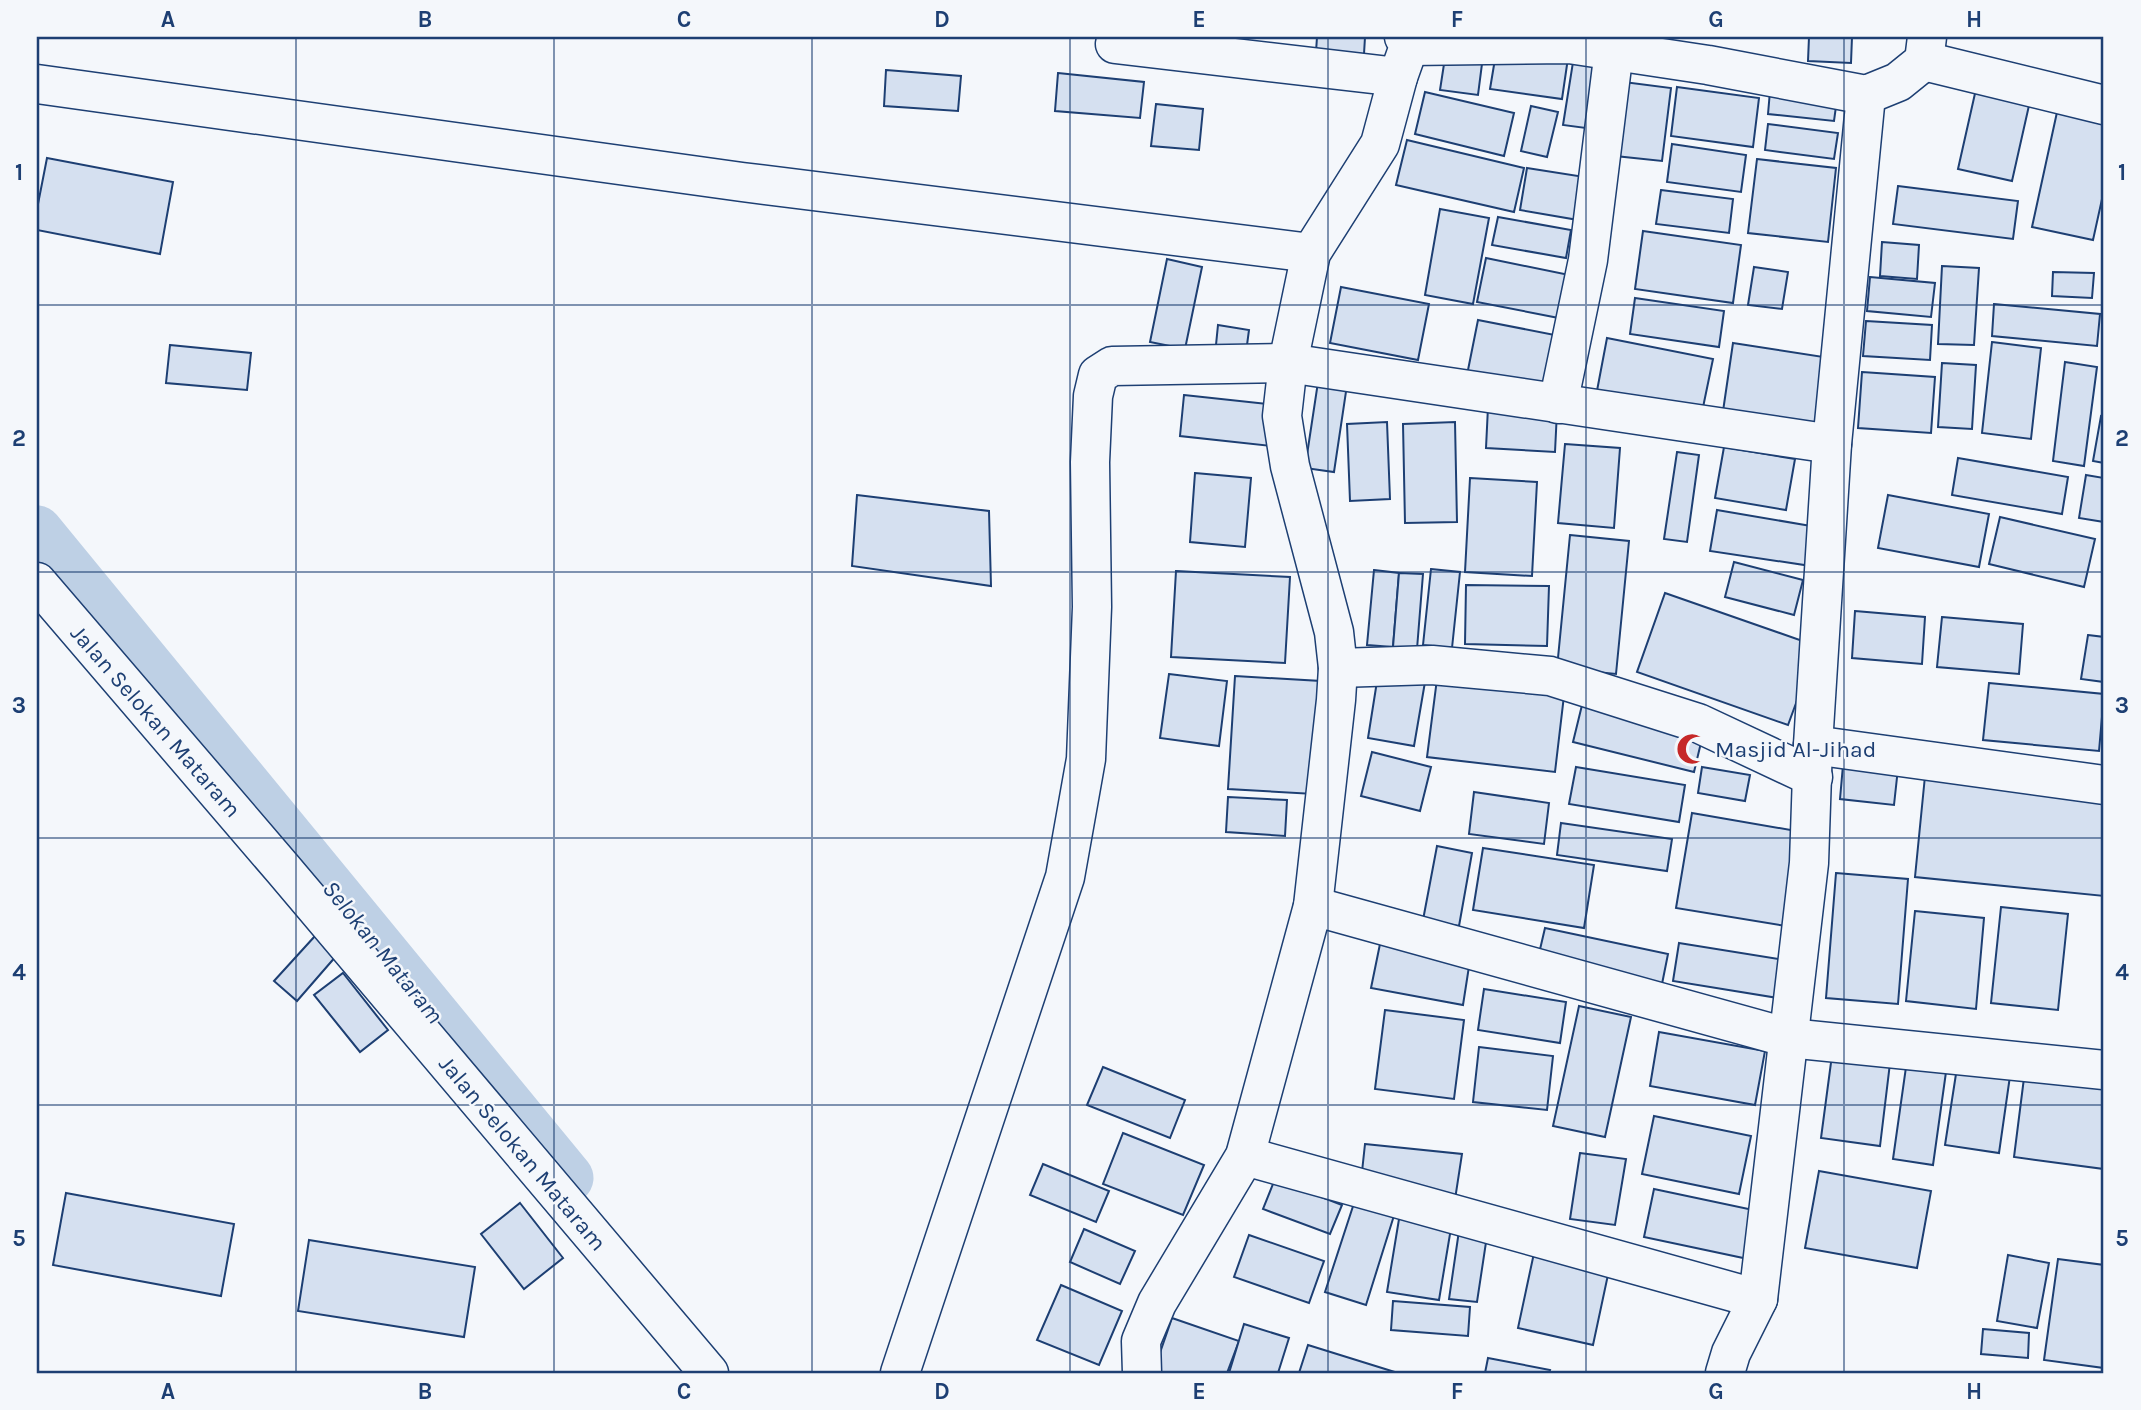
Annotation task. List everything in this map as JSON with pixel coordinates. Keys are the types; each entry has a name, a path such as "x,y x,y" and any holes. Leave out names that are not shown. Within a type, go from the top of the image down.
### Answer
{"street":[{"path":"1115,44 1404,53 1569,41 1867,95 1898,82 1925,49 2104,105"},
{"path":"1558,404 1588,260 1614,50"},
{"path":"1142,1373 1141,1341 1157,1303 1245,1156 1313,906 1338,667 1334,632 1290,466 1282,416 1287,363 1311,253 1380,144 1404,53"},
{"path":"37,84 742,182 1311,253"},
{"path":"1725,1373 1731,1353 1758,1298 1809,863 1832,444 1867,95"},
{"path":"900,1373 1065,877 1086,759 1092,607 1090,462 1093,396 1098,375 1112,366 1287,363 1832,444"},
{"name":"Jalan Selokan Mataram","path":"37,582 709,1373"},
{"path":"1338,667 1432,664 1550,676 1813,761 2104,785"},
{"path":"1313,906 1788,1038 2104,1070"},
{"path":"1245,1156 1758,1298"}],"building":[{"path":"1317,37 1365,37 1364,54 1316,52"},
{"path":"1809,37 1852,37 1851,63 1808,61"},
{"path":"1497,47 1568,58 1562,99 1490,89"},
{"path":"1446,51 1483,56 1478,95 1440,90"},
{"path":"1573,62 1602,66 1593,129 1563,125"},
{"path":"886,70 961,76 958,111 884,106"},
{"path":"1058,73 1144,82 1140,118 1055,111"},
{"path":"1616,81 1671,88 1662,161 1606,155"},
{"path":"1677,87 1759,98 1753,147 1671,136"},
{"path":"1976,89 2030,101 2012,181 1958,169"},
{"path":"1770,91 1837,99 1834,121 1768,114"},
{"path":"1425,92 1514,113 1504,156 1415,134"},
{"path":"2059,103 2104,113 2104,190 2093,240 2032,227"},
{"path":"1156,104 1203,109 1199,150 1151,146"},
{"path":"1531,106 1558,112 1547,157 1521,151"},
{"path":"1768,124 1838,133 1834,159 1765,150"},
{"path":"1407,140 1524,168 1514,212 1396,185"},
{"path":"1672,144 1746,155 1741,192 1667,182"},
{"path":"47,158 173,182 160,254 37,230 37,209"},
{"path":"1757,159 1836,168 1828,242 1748,233"},
{"path":"1527,168 1591,178 1584,221 1520,210"},
{"path":"1898,186 2018,201 2013,239 1893,224"},
{"path":"1661,190 1733,199 1729,233 1656,224"},
{"path":"1440,209 1489,218 1473,304 1425,295"},
{"path":"1498,217 1571,230 1566,258 1492,245"},
{"path":"1643,231 1741,245 1733,303 1635,289"},
{"path":"1882,242 1919,245 1917,279 1880,276"},
{"path":"1486,258 1579,277 1569,320 1477,302"},
{"path":"1167,259 1202,267 1185,349 1150,342"},
{"path":"1942,266 1979,268 1974,345 1938,344"},
{"path":"1754,267 1788,272 1782,309 1748,305"},
{"path":"2053,272 2094,273 2092,298 2052,296"},
{"path":"1870,277 1935,283 1931,317 1867,311"},
{"path":"1341,287 1429,304 1418,360 1330,343"},
{"path":"1635,298 1724,311 1719,347 1630,334"},
{"path":"1994,304 2100,314 2097,346 1992,336"},
{"path":"1478,320 1570,338 1559,393 1467,375"},
{"path":"1866,321 1932,325 1930,360 1863,356"},
{"path":"1218,325 1249,330 1245,360 1215,355"},
{"path":"1607,338 1713,359 1701,417 1596,396"},
{"path":"1992,342 2041,348 2031,439 1982,433"},
{"path":"1733,343 1830,358 1818,432 1722,418"},
{"path":"170,345 251,353 247,390 166,383"},
{"path":"2065,362 2097,367 2084,466 2053,461"},
{"path":"1942,363 1976,365 1972,429 1938,427"},
{"path":"1862,372 1935,377 1931,433 1858,428"},
{"path":"1318,382 1347,385 1334,472 1305,468"},
{"path":"1184,395 1276,405 1271,446 1180,436"},
{"path":"1488,407 1557,411 1555,452 1486,448"},
{"path":"2101,416 2104,417 2104,463 2093,461"},
{"path":"1387,422 1390,499 1350,501 1347,424"},
{"path":"1455,422 1457,522 1405,523 1403,424"},
{"path":"1565,444 1620,448 1614,528 1558,523"},
{"path":"1724,447 1795,459 1786,510 1715,498"},
{"path":"1677,452 1699,455 1687,542 1664,539"},
{"path":"1958,458 2068,477 2062,514 1952,495"},
{"path":"1195,473 1251,478 1245,547 1190,542"},
{"path":"2086,475 2104,478 2104,522 2079,518"},
{"path":"1470,478 1537,482 1532,576 1465,572"},
{"path":"857,495 989,511 991,586 852,566"},
{"path":"1888,495 1989,514 1979,567 1878,548"},
{"path":"1717,510 1817,527 1811,566 1710,551"},
{"path":"2000,517 2095,539 2084,587 1989,564"},
{"path":"1570,535 1629,541 1616,674 1557,668"},
{"path":"1734,562 1803,580 1794,615 1725,597"},
{"path":"1431,569 1460,572 1452,648 1423,645"},
{"path":"1374,570 1399,573 1393,647 1367,645"},
{"path":"1176,571 1290,577 1285,663 1171,657"},
{"path":"1399,573 1423,574 1417,649 1393,647"},
{"path":"1466,585 1549,586 1547,646 1465,644"},
{"path":"1665,593 1817,646 1788,725 1637,672"},
{"path":"1855,611 1925,617 1922,664 1852,658"},
{"path":"1942,617 2023,624 2019,674 1937,667"},
{"path":"2088,635 2104,637 2104,682 2081,679"},
{"path":"1438,671 1565,687 1555,772 1427,757"},
{"path":"1169,674 1227,681 1219,746 1160,738"},
{"path":"1378,675 1425,682 1414,746 1368,738"},
{"path":"1235,676 1321,681 1314,794 1228,789"},
{"path":"1989,683 2104,694 2099,751 1983,740"},
{"path":"1583,701 1704,730 1694,772 1573,742"},
{"path":"1372,752 1431,767 1420,811 1361,796"},
{"path":"1844,754 1899,759 1894,805 1840,799"},
{"path":"1576,767 1685,785 1679,822 1569,804"},
{"path":"1702,767 1750,775 1745,801 1698,793"},
{"path":"1925,776 2104,793 2104,896 1915,877"},
{"path":"1474,792 1549,803 1544,844 1469,834"},
{"path":"1228,797 1287,800 1285,836 1226,832"},
{"path":"1692,813 1802,832 1786,926 1676,908"},
{"path":"1561,823 1672,839 1667,871 1557,855"},
{"path":"1437,846 1472,853 1459,926 1423,920"},
{"path":"1483,848 1594,865 1584,928 1473,910"},
{"path":"1836,873 1908,879 1898,1004 1826,998"},
{"path":"2001,907 2068,914 2058,1010 1991,1003"},
{"path":"1915,911 1984,918 1976,1009 1906,1001"},
{"path":"1545,928 1668,954 1662,984 1538,958"},
{"path":"315,936 337,955 297,1001 274,981"},
{"path":"1679,943 1784,960 1778,998 1673,981"},
{"path":"1380,944 1470,960 1463,1005 1371,988"},
{"path":"343,973 388,1030 360,1052 314,995"},
{"path":"1484,989 1566,1002 1560,1043 1478,1030"},
{"path":"1579,1006 1631,1017 1605,1137 1553,1126"},
{"path":"1385,1010 1464,1020 1454,1099 1375,1089"},
{"path":"1659,1032 1765,1051 1755,1105 1650,1086"},
{"path":"1479,1047 1553,1056 1547,1110 1473,1102"},
{"path":"1832,1055 1890,1063 1880,1146 1821,1138"},
{"path":"1958,1061 2011,1069 1999,1153 1945,1145"},
{"path":"1103,1067 1185,1100 1170,1138 1087,1105"},
{"path":"1906,1067 1946,1072 1933,1165 1893,1159"},
{"path":"2025,1070 2104,1081 2104,1169 2014,1157"},
{"path":"1654,1116 1751,1136 1739,1194 1642,1174"},
{"path":"1123,1133 1204,1165 1183,1215 1103,1184"},
{"path":"1365,1144 1462,1154 1454,1206 1361,1181"},
{"path":"1580,1153 1626,1159 1615,1225 1570,1219"},
{"path":"1043,1164 1109,1191 1096,1222 1030,1195"},
{"path":"1819,1171 1931,1191 1917,1268 1805,1248"},
{"path":"1275,1179 1342,1205 1330,1234 1263,1209"},
{"path":"1654,1189 1758,1211 1748,1259 1644,1237"},
{"path":"66,1193 234,1224 221,1296 53,1265"},
{"path":"1357,1194 1397,1206 1366,1305 1325,1292"},
{"path":"520,1203 563,1258 524,1289 481,1234"},
{"path":"1400,1213 1452,1222 1439,1300 1387,1292"},
{"path":"1460,1224 1488,1229 1477,1302 1449,1299"},
{"path":"1084,1229 1135,1251 1120,1284 1070,1262"},
{"path":"1249,1235 1324,1261 1309,1303 1234,1277"},
{"path":"309,1240 475,1267 464,1337 298,1311"},
{"path":"1534,1253 1609,1270 1593,1345 1518,1328"},
{"path":"2008,1255 2049,1263 2037,1328 1997,1321"},
{"path":"2058,1259 2104,1265 2104,1368 2044,1360"},
{"path":"1061,1285 1122,1311 1099,1365 1037,1340"},
{"path":"1393,1301 1470,1307 1468,1336 1391,1330"},
{"path":"1172,1318 1239,1341 1227,1373 1153,1373"},
{"path":"1244,1324 1289,1338 1278,1373 1229,1373"},
{"path":"1983,1329 2029,1333 2028,1358 1981,1354"},
{"path":"1308,1345 1398,1373 1299,1373"},
{"path":"1488,1358 1550,1370 1549,1373 1485,1373"}],"waterway":[{"name":"Selokan Mataram","path":"37,531 568,1178"}],"place":[{"name":"Masjid Al-Jihad","path":"1692,749"}]}
